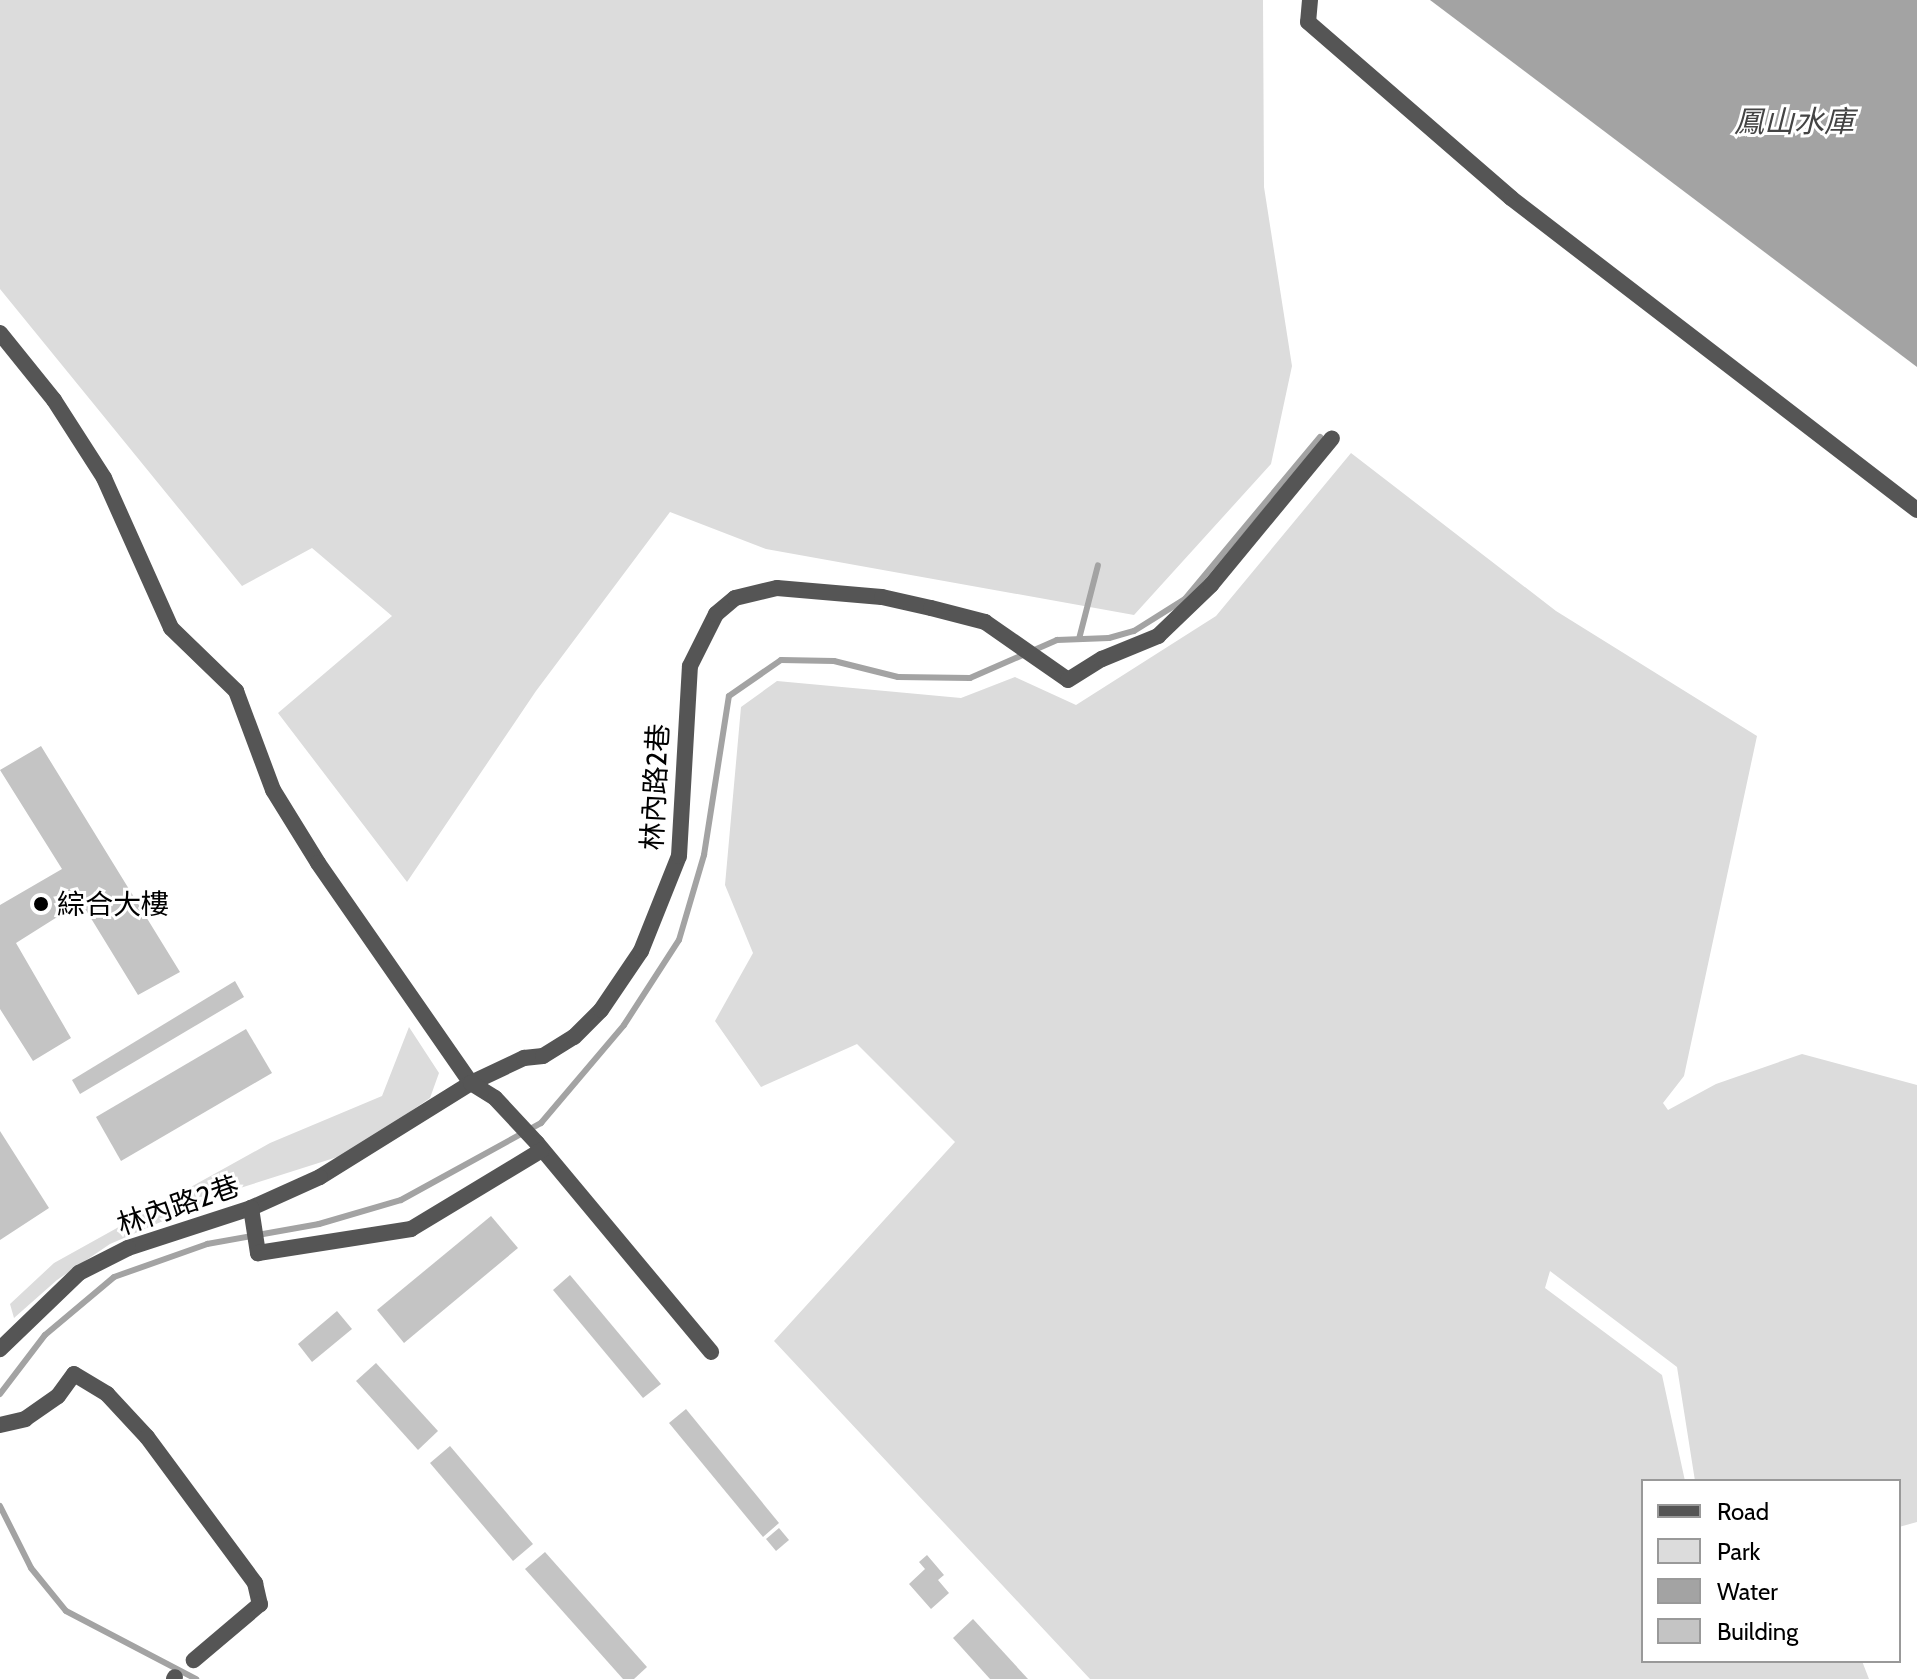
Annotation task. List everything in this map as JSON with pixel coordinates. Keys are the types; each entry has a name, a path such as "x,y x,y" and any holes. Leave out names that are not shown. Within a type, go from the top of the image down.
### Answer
{"street":[{"path":"1310,0 1308,22 1487,178 1917,510"},
{"path":"0,333 54,400 104,478 171,628 236,691 273,790 471,1083 495,1098 540,1147 711,1352"},
{"name":"林內路2巷","path":"0,1349 79,1273 128,1248 251,1208 320,1177 471,1083 524,1058 543,1056 574,1037 601,1010 641,951 679,856 683,730 690,666 700,639 716,614 735,598 777,588 882,597 931,608 985,622 1017,648 1068,680 1102,659 1158,636 1211,585 1332,438"},
{"path":"251,1208 258,1253 411,1229 540,1147"},
{"path":"4,1424 25,1419 58,1396 74,1374 107,1394 173,1468 255,1583 260,1604 194,1660"}],"green space":[{"path":"0,0 1263,0 1264,187 1292,366 1271,464 1134,615 766,549 670,512 536,691 407,882 278,713 392,616 312,548 242,586 0,289"},
{"path":"1351,453 1556,611 1757,736 1684,1076 1663,1103 1668,1110 1716,1084 1802,1054 1917,1085 1917,1522 1901,1526 1901,1479 1695,1479 1677,1367 1550,1271 1545,1288 1662,1375 1685,1479 1641,1479 1641,1663 1863,1663 1869,1679 1090,1679 774,1341 955,1142 857,1044 761,1087 715,1021 753,953 725,885 741,707 777,681 961,698 1015,677 1076,705 1216,616"},
{"path":"409,1027 439,1073 430,1098 350,1153 237,1189 110,1244 57,1280 14,1318 10,1304 54,1263 270,1143 382,1096"}],"water":[{"name":"鳳山水庫","path":"1430,0 1917,0 1917,367"}],"building":[{"name":"綜合大樓","path":"41,746 180,972 138,995 81,902 16,943 71,1038 33,1061 0,1009 0,905 62,869 0,770"},
{"path":"235,981 244,997 80,1094 72,1080"},
{"path":"246,1029 272,1073 121,1161 96,1117"},
{"path":"0,1131 49,1208 0,1240"},
{"path":"491,1216 518,1248 404,1343 377,1310"},
{"path":"570,1275 661,1384 643,1398 553,1290"},
{"path":"337,1311 352,1329 312,1362 298,1344"},
{"path":"376,1363 438,1431 418,1450 356,1381"},
{"path":"686,1409 779,1523 763,1537 669,1423"},
{"path":"450,1446 533,1544 513,1561 430,1463"},
{"path":"779,1528 789,1540 776,1551 766,1539"},
{"path":"545,1552 647,1667 634,1679 623,1679 525,1569"},
{"path":"927,1555 944,1575 938,1580 949,1593 931,1609 909,1584 925,1569 919,1562"},
{"path":"973,1619 1028,1679 990,1679 953,1638"}],"waterway":[{"path":"0,1394 45,1335 114,1277 207,1244 319,1224 401,1200 541,1123 624,1025 679,940 704,855 729,696 781,660 834,661 898,677 970,678 1057,640 1109,638 1134,631 1185,599 1320,437"},
{"path":"1079,639 1098,565"},
{"path":"0,1506 31,1568 66,1611 196,1679"}],"place":[{"name":"綜合大樓","path":"41,904"}]}
